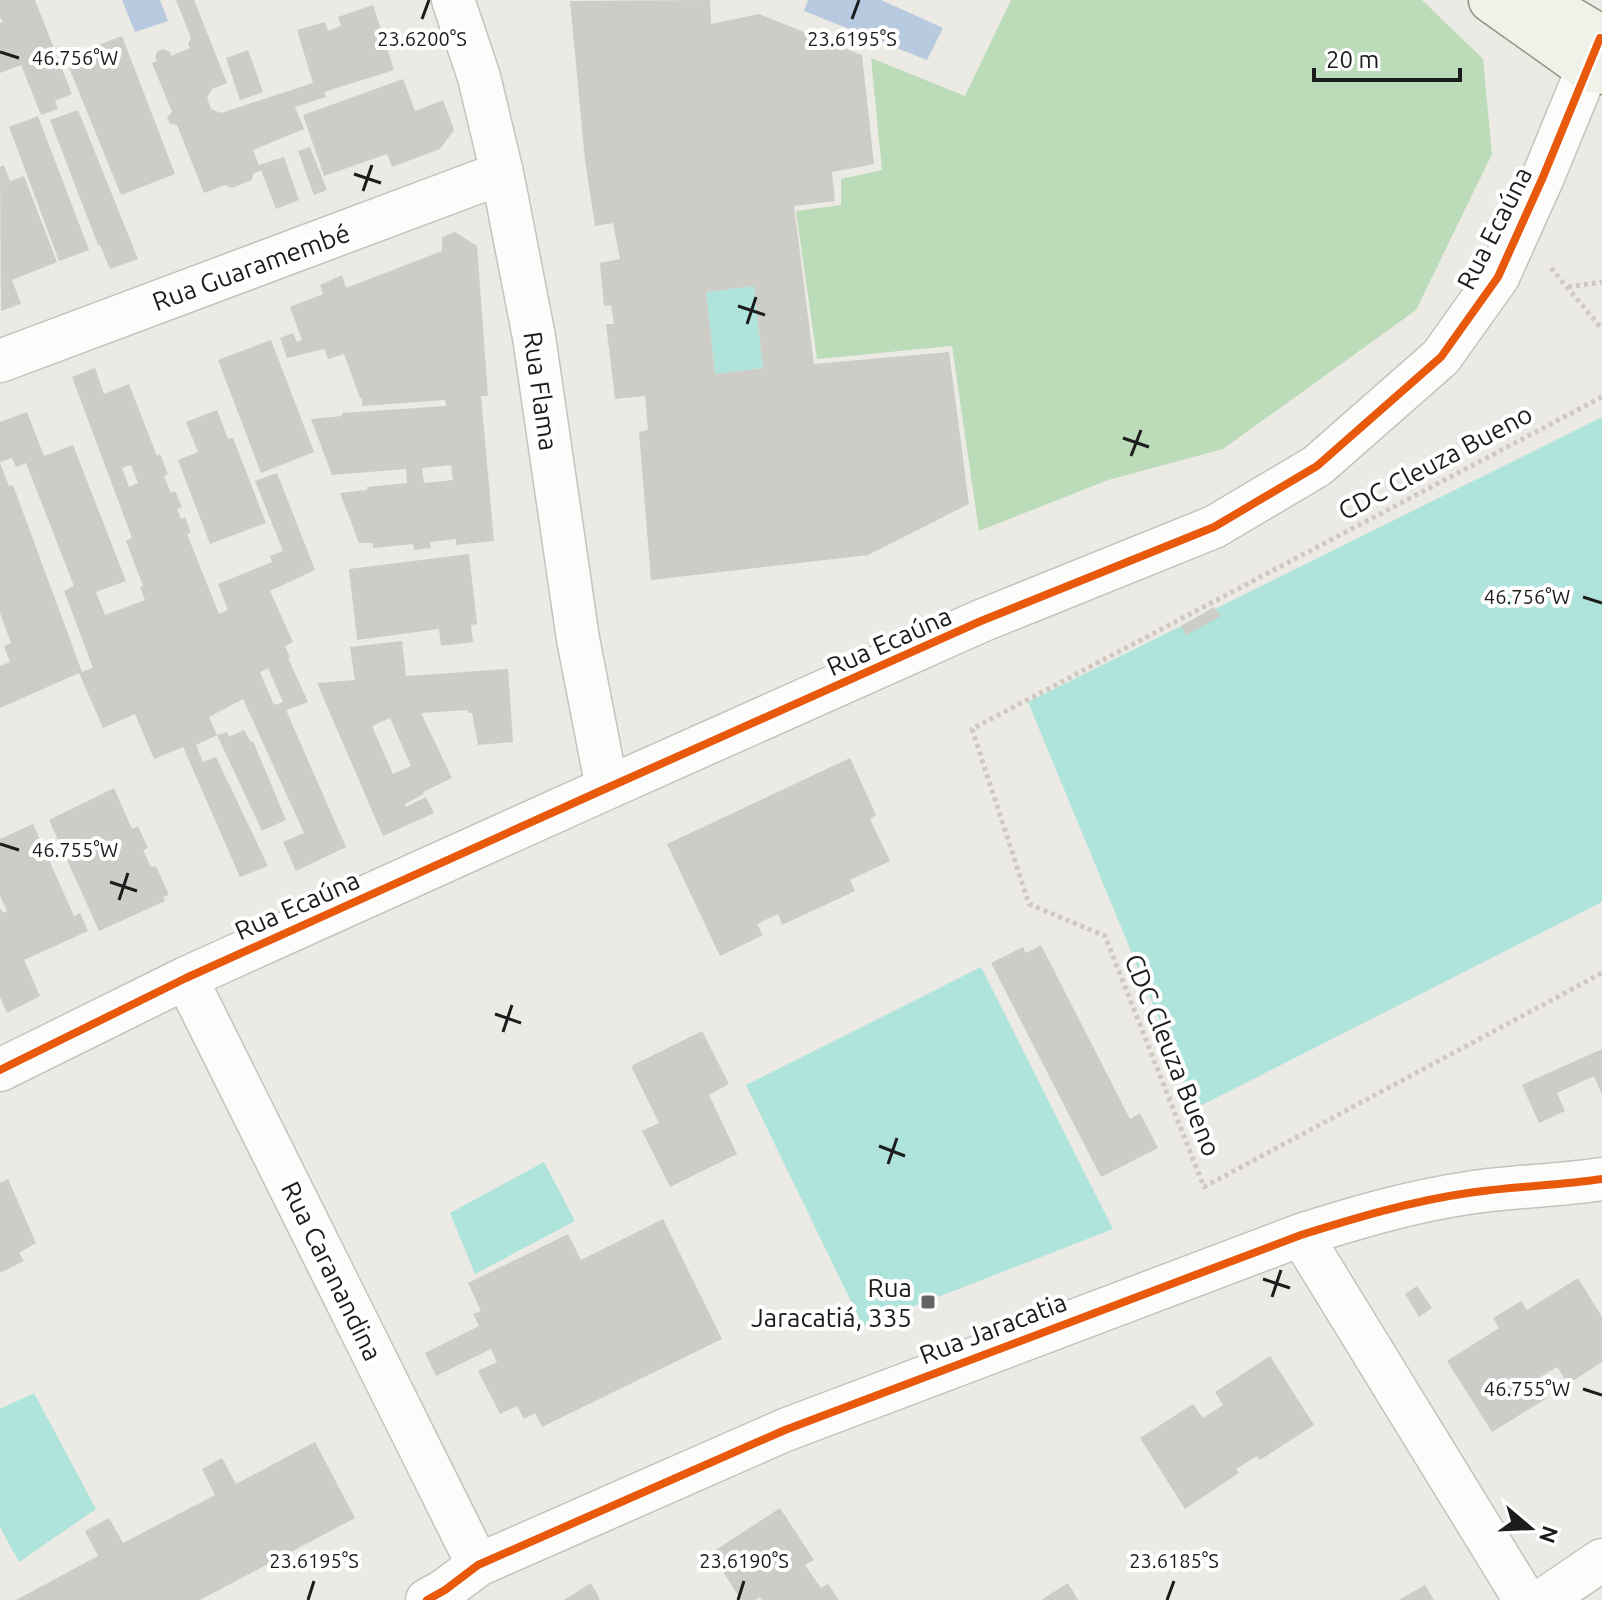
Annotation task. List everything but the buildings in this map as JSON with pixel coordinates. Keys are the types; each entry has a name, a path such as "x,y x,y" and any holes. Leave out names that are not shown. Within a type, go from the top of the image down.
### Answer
{"street":[{"name":"Rua Flama","path":"453,0 479,77 502,173 534,337 578,639 607,788"},
{"path":"1491,0 1598,54"},
{"path":"1538,0 1598,54"},
{"name":"Rua Ecaúna","path":"0,1070 186,978 607,788 981,621 1214,527 1317,466 1441,357 1498,277 1598,54"},
{"name":"Rua Guaramembé","path":"0,361 502,173"},
{"name":"Rua Caranandina","path":"186,978 478,1565"},
{"name":"Rua Jaracatia","path":"441,1597 478,1565 785,1430 1301,1235 1357,1218 1467,1193 1602,1179"},
{"path":"1301,1235 1525,1600"},
{"path":"1543,1600 1602,1560"}],"path":[{"path":"1519,229 1602,329"},
{"path":"1568,287 1602,282"}],"green space":[{"path":"1011,0 1422,0 1483,59 1492,154 1416,310 1223,449 1108,480 979,531 952,346 817,359 796,211 841,205 841,179 882,170 871,58 965,96"}],"shaded area":[{"path":"122,0 160,0 168,21 135,32"},
{"path":"808,0 881,0 943,28 927,60 804,11"},
{"path":"754,286 763,368 715,374 706,292"},
{"path":"1602,417 1602,902 1196,1108 1028,702"},
{"path":"981,967 1113,1229 863,1326 746,1085"},
{"path":"544,1162 575,1221 475,1274 450,1213"},
{"path":"34,1393 96,1509 19,1562 0,1527 0,1409"}],"cycle path":[{"path":"0,1070 186,978 607,788 981,621 1214,527 1317,466 1441,357 1498,277 1600,38"},
{"path":"427,1600 478,1565 785,1430 1301,1235 1447,1196 1602,1179"}],"place":[{"name":"Rua Jaracatiá, 335","path":"928,1302"}]}
